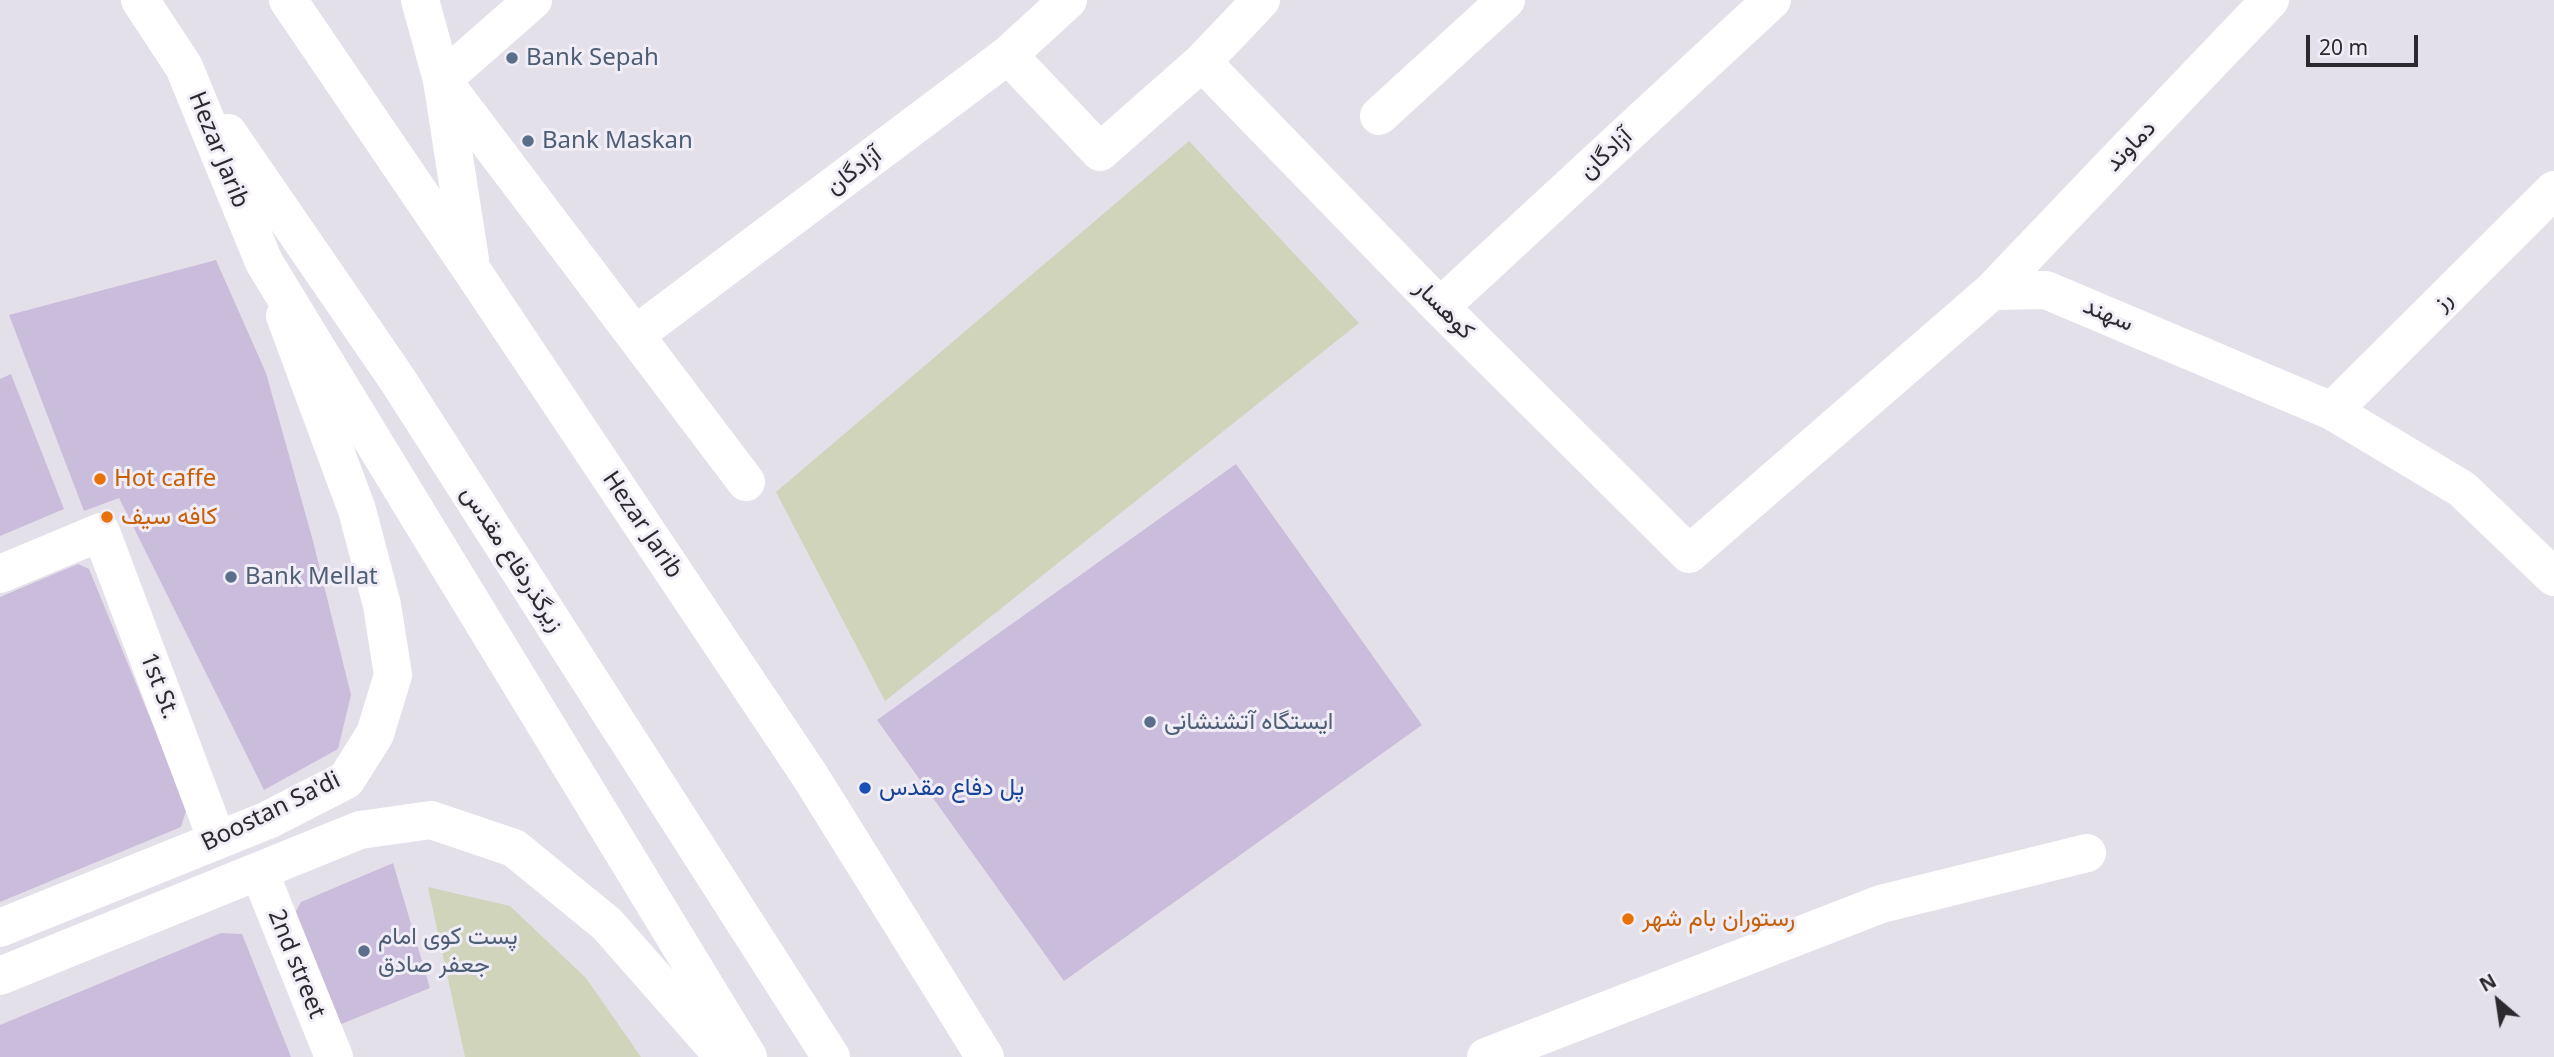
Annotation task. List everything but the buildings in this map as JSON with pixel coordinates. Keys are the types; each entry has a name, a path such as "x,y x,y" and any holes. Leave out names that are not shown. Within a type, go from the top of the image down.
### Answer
{"street":[{"name":"Hezar Jarib","path":"140,0 184,68 264,262 748,1057"},
{"name":"Hezar Jarib","path":"288,0 810,776 985,1057"},
{"path":"420,0 442,80 471,269"},
{"path":"442,80 533,0"},
{"name":"آزادگان","path":"635,335 1008,55 1068,0"},
{"path":"1008,55 1100,152 1202,62 1261,0"},
{"path":"1379,116 1506,0"},
{"name":"آزادگان","path":"1440,307 1772,0"},
{"name":"دماوند","path":"1992,291 2270,0"},
{"name":"کوهسار","path":"1202,62 1440,307 1689,554 1992,291"},
{"name":"زیرگذردفاع مقدس","path":"184,68 397,379 831,1057"},
{"path":"442,80 746,482"},
{"name":"رز","path":"2332,411 2554,190"},
{"name":"Boostan Sa'di","path":"0,928 268,820 346,780 376,734 393,675 382,605 357,510 264,262"},
{"name":"سهند","path":"1992,291 2046,290 2332,411 2462,489 2554,577"},
{"name":"1st St.","path":"0,574 101,532 217,840"},
{"name":"Boostan Sa'di","path":"0,976 360,830 431,820 514,848 607,924 724,1057"},
{"path":"1486,1057 1881,904 2087,853"},
{"name":"2nd street","path":"258,871 334,1057"}],"green space":[{"path":"1189,141 1359,323 885,701 776,492"},
{"path":"428,887 510,906 586,978 641,1057 465,1057"}],"place":[{"name":"Bank Sepah","path":"512,58"},
{"name":"Bank Maskan","path":"528,141"},
{"name":"Hot caffe","path":"100,479"},
{"name":"کافه سیف","path":"107,517"},
{"name":"Bank Mellat","path":"231,577"},
{"name":"ایستگاه آتشنشانی","path":"1150,722"},
{"name":"پل دفاع مقدس","path":"865,788"},
{"name":"رستوران بام شهر","path":"1628,919"},
{"name":"پست کوی امام جعفر صادق","path":"364,951"}]}
